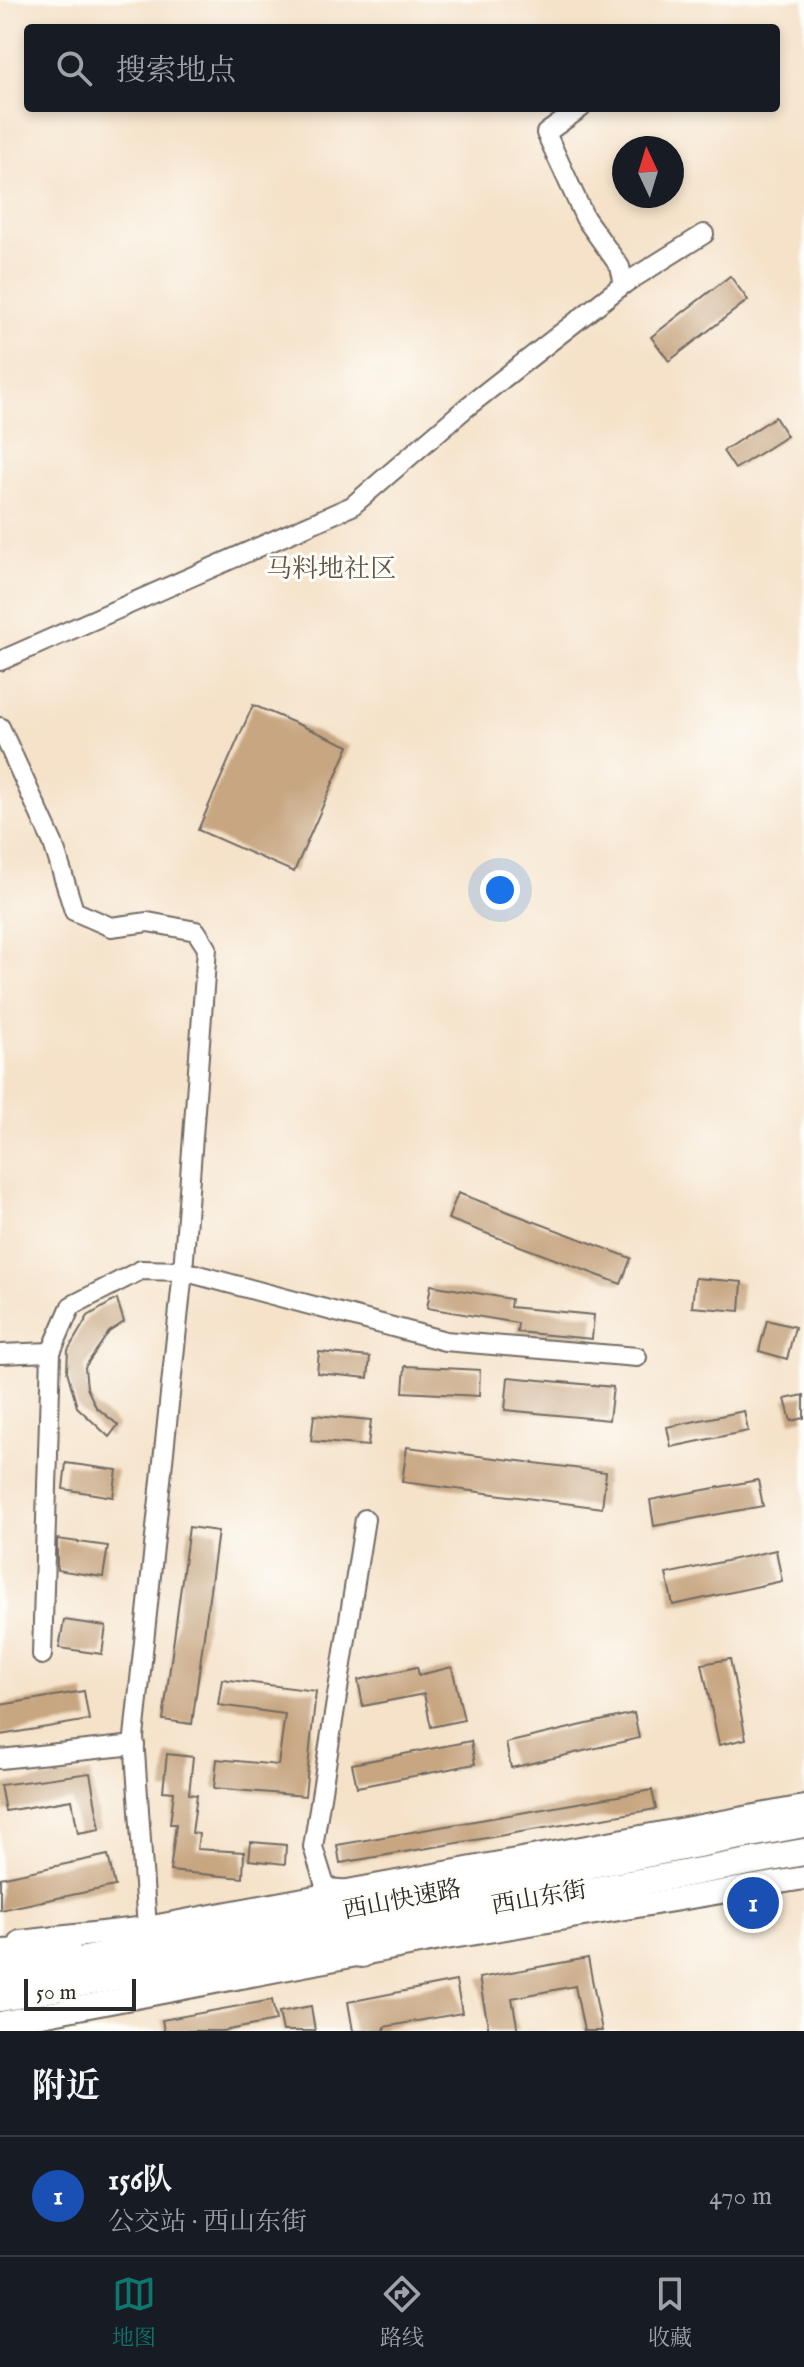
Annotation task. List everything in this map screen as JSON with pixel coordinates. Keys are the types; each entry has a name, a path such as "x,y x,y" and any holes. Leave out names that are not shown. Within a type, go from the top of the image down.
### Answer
{"highway":[{"name":"西山快速路","path":"0,1976 423,1903 804,1824"},
{"name":"西山快速路","path":"0,1998 291,1944 423,1903 804,1852"},
{"path":"327,1892 423,1903"},
{"path":"291,1944 362,1954"},
{"path":"0,1953 127,1954"}],"main road":[{"name":"西山东街","path":"0,1944 147,1928 327,1892 804,1807"},
{"name":"西山东街","path":"0,2023 362,1954 804,1878"}],"street":[{"path":"575,112 546,133 585,218 620,267 624,284"},
{"path":"0,661 352,506 467,407 624,284 704,234"},
{"path":"0,727 53,843 74,911 111,927 148,922 196,931 207,948 183,1271 135,1745 147,1928"},
{"path":"42,1655 51,1352 71,1306 141,1270 183,1271 445,1341 637,1357"},
{"path":"0,1354 51,1352"},
{"path":"327,1892 313,1847 365,1519"},
{"path":"0,1759 135,1745"}],"building":[{"path":"730,276 748,300 669,361 651,337"},
{"path":"775,417 787,436 735,469 723,451"},
{"path":"253,705 349,746 294,872 198,830"},
{"path":"458,1193 631,1258 621,1284 448,1219"},
{"path":"695,1278 742,1282 740,1311 692,1307"},
{"path":"431,1285 511,1299 510,1307 594,1315 592,1339 517,1332 518,1323 427,1308"},
{"path":"117,1299 124,1322 109,1332 85,1367 87,1388 96,1407 118,1425 109,1437 77,1407 67,1371 68,1350 88,1316"},
{"path":"767,1320 795,1327 787,1359 759,1351"},
{"path":"319,1352 370,1357 368,1378 317,1373"},
{"path":"405,1366 480,1370 479,1396 403,1392"},
{"path":"508,1377 613,1387 609,1420 505,1410"},
{"path":"804,1395 804,1418 791,1421 785,1399"},
{"path":"744,1411 748,1431 671,1447 667,1427"},
{"path":"314,1415 371,1420 368,1446 311,1441"},
{"path":"407,1447 606,1472 602,1508 402,1482"},
{"path":"66,1463 117,1470 113,1497 63,1489"},
{"path":"758,1480 763,1506 654,1526 650,1500"},
{"path":"189,1527 218,1531 192,1724 163,1720"},
{"path":"57,1539 108,1546 103,1577 57,1570"},
{"path":"776,1550 782,1581 673,1605 666,1574"},
{"path":"64,1620 106,1626 102,1654 59,1648"},
{"path":"730,1659 746,1739 719,1745 702,1664"},
{"path":"417,1667 419,1675 452,1667 464,1720 431,1727 424,1694 363,1706 358,1680"},
{"path":"222,1679 316,1691 305,1796 214,1788 217,1759 278,1765 285,1714 218,1705"},
{"path":"84,1691 89,1720 0,1735 0,1705"},
{"path":"634,1713 639,1738 511,1768 506,1743"},
{"path":"471,1741 475,1764 357,1787 352,1764"},
{"path":"167,1754 193,1757 189,1794 197,1795 192,1833 199,1834 197,1849 244,1852 243,1878 170,1871 176,1824 170,1824 174,1792 163,1791"},
{"path":"90,1773 100,1829 78,1833 72,1800 5,1811 0,1785"},
{"path":"652,1790 656,1809 340,1863 337,1845"},
{"path":"251,1842 286,1845 285,1864 249,1860"},
{"path":"108,1855 115,1886 0,1910 0,1878"},
{"path":"588,1958 602,2031 584,2031 575,1986 512,1998 518,2031 489,2031 479,1978"},
{"path":"456,1981 462,2013 384,2027 385,2031 353,2031 348,2002"},
{"path":"272,2000 276,2021 223,2031 164,2031 162,2020"},
{"path":"311,2006 315,2031 283,2031 279,2012"}],"place":[{"name":"156队","path":"753,1903"}],"district":[{"name":"马料地社区","path":"331,568"}]}
